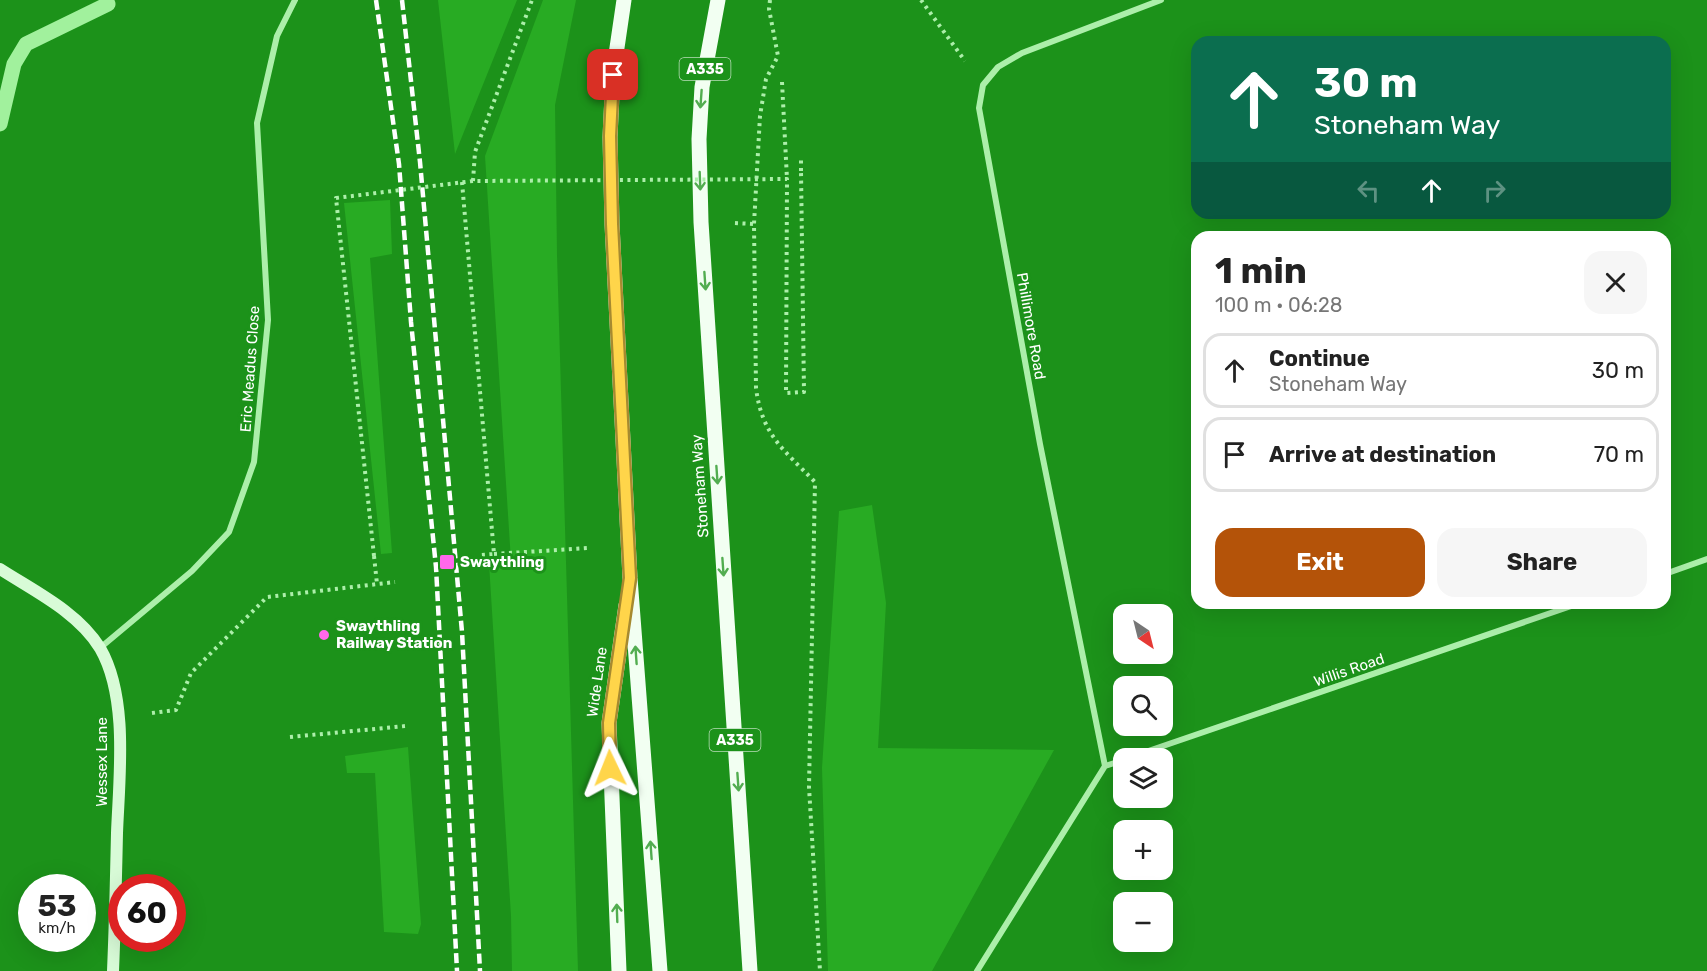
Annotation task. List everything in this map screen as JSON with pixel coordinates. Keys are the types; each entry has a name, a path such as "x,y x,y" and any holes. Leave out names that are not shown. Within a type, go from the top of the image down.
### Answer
{"main road":[{"path":"624,0 613,75 610,136 630,578 660,971"},
{"name":"Stoneham Way","path":"718,0 702,87 699,139 701,222 750,971"},
{"name":"Wide Lane","path":"619,971 609,723 630,578"}],"street":[{"name":"Eric Meadus Close","path":"100,648 192,571 229,532 254,462 268,320 257,123 277,36 295,0"},
{"path":"983,85 998,67 1022,53 1161,0"},
{"name":"Phillimore Road","path":"983,85 979,108 1040,444 1105,766"},
{"path":"1671,572 1707,559"},
{"name":"Wessex Lane","path":"0,569 49,600 77,622 100,648 110,675 118,716 113,971"},
{"name":"Willis Road","path":"1156,748 1562,609"},
{"name":"Willis Road","path":"1105,766 1113,763"},
{"path":"977,971 1105,766"}],"path":[{"path":"473,181 475,152 532,0"},
{"path":"770,0 769,9 778,56 765,79 760,116 754,224 756,388 759,413 767,429 815,482 809,787 820,971"},
{"path":"921,0 983,85"},
{"path":"782,82 787,179 786,393 804,392 801,158"},
{"path":"377,584 336,198 473,181 787,179"},
{"path":"462,182 494,554"},
{"path":"481,555 588,548"},
{"path":"118,716 176,710 190,673 267,597 394,582"},
{"path":"290,737 406,726"}],"green space":[{"path":"438,0 517,0 455,154"},
{"path":"543,0 576,0 555,105 557,255 578,971 512,971 511,916 489,563 511,561 485,156"},
{"path":"390,200 392,254 370,258 392,553 381,554 344,203"},
{"path":"872,505 886,603 878,748 1054,750 932,971 828,971 822,768 839,511"},
{"path":"408,747 421,924 418,934 384,932 375,773 347,773 345,756"}],"waterway":[{"path":"0,124 14,64 26,44 108,4"}],"railway":[{"path":"376,0 399,164 411,322 436,567 457,971"},
{"path":"402,0 420,162 462,632 480,971"}],"place":[{"name":"Swaythling","path":"447,562"},
{"name":"Swaythling Railway Station","path":"324,635"}],"route":[{"path":"610,768 609,723 630,578 612,224 610,136 613,75"}]}
